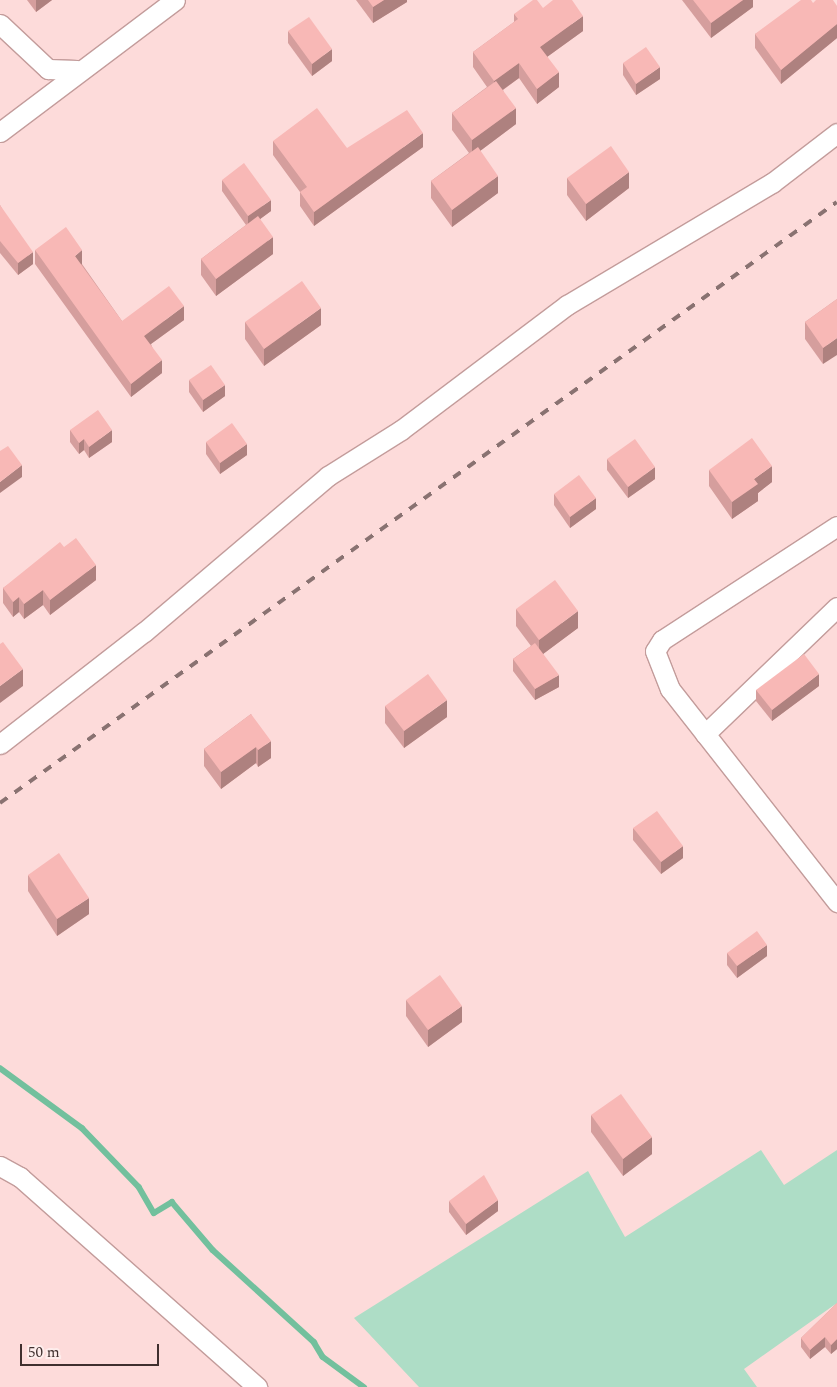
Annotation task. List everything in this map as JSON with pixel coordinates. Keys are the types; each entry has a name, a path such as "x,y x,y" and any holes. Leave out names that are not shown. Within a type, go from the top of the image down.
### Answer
{"street":[{"path":"0,132 77,70 96,61 175,0"},
{"path":"0,24 48,69 77,70"},
{"path":"0,744 144,632 328,476 401,430 568,305 772,183 837,133"},
{"path":"837,526 662,640 655,651 670,690 837,902"},
{"path":"705,734 837,607"},
{"path":"0,1166 20,1176 258,1387"}],"green space":[{"path":"761,1150 784,1185 837,1150 837,1303 744,1369 757,1387 419,1387 354,1318 588,1171 625,1237"}],"building":[{"path":"368,0 384,0 373,7"},
{"path":"533,0 537,0 543,8 553,0 572,0 583,16 540,47 559,72 537,89 519,63 494,81 473,52 518,19 514,14"},
{"path":"693,0 743,0 711,23"},
{"path":"801,0 811,0 813,3 816,0 833,0 837,6 837,24 781,70 755,34"},
{"path":"309,17 332,49 312,64 288,31"},
{"path":"646,47 660,67 636,84 623,63"},
{"path":"496,81 516,108 472,140 452,113"},
{"path":"317,108 347,148 407,110 423,133 314,212 300,192 307,187 273,141"},
{"path":"611,146 629,172 586,204 567,178"},
{"path":"478,147 498,176 452,210 431,181"},
{"path":"244,163 271,200 248,216 222,180"},
{"path":"0,205 33,252 18,263 0,241"},
{"path":"258,216 273,237 216,279 201,259"},
{"path":"66,227 82,250 75,256 122,321 169,286 184,306 144,336 162,360 131,384 35,250"},
{"path":"302,281 321,308 264,349 245,322"},
{"path":"837,299 837,338 823,348 805,322"},
{"path":"211,365 225,385 203,400 189,380"},
{"path":"98,410 112,430 89,447 84,439 79,443 70,430"},
{"path":"232,423 247,444 220,463 206,442"},
{"path":"752,438 772,466 754,479 758,484 732,502 709,470"},
{"path":"635,439 655,467 628,487 607,459"},
{"path":"8,446 22,465 0,482 0,451"},
{"path":"579,475 596,498 570,517 554,494"},
{"path":"76,538 96,565 50,600 43,590 24,604 19,597 13,602 3,588 60,542 64,547"},
{"path":"555,580 578,611 539,640 516,609"},
{"path":"3,642 23,669 0,686 0,644"},
{"path":"535,643 559,675 535,689 513,659"},
{"path":"804,654 819,674 772,710 756,690"},
{"path":"428,674 447,700 404,731 385,706"},
{"path":"251,714 271,741 258,750 256,747 221,772 204,749"},
{"path":"657,811 683,846 661,862 633,828"},
{"path":"59,853 89,898 57,919 28,875"},
{"path":"757,931 767,945 737,966 727,953"},
{"path":"440,975 462,1006 428,1030 406,1000"},
{"path":"621,1094 652,1137 623,1159 591,1115"},
{"path":"484,1175 498,1200 466,1224 449,1201"},
{"path":"837,1303 837,1339 831,1345 825,1337 810,1350 801,1338"}],"waterway":[{"path":"0,1068 82,1128 139,1187 154,1213 172,1202 213,1250 314,1342 323,1357 364,1387"}],"railway":[{"path":"0,803 837,202"}]}
